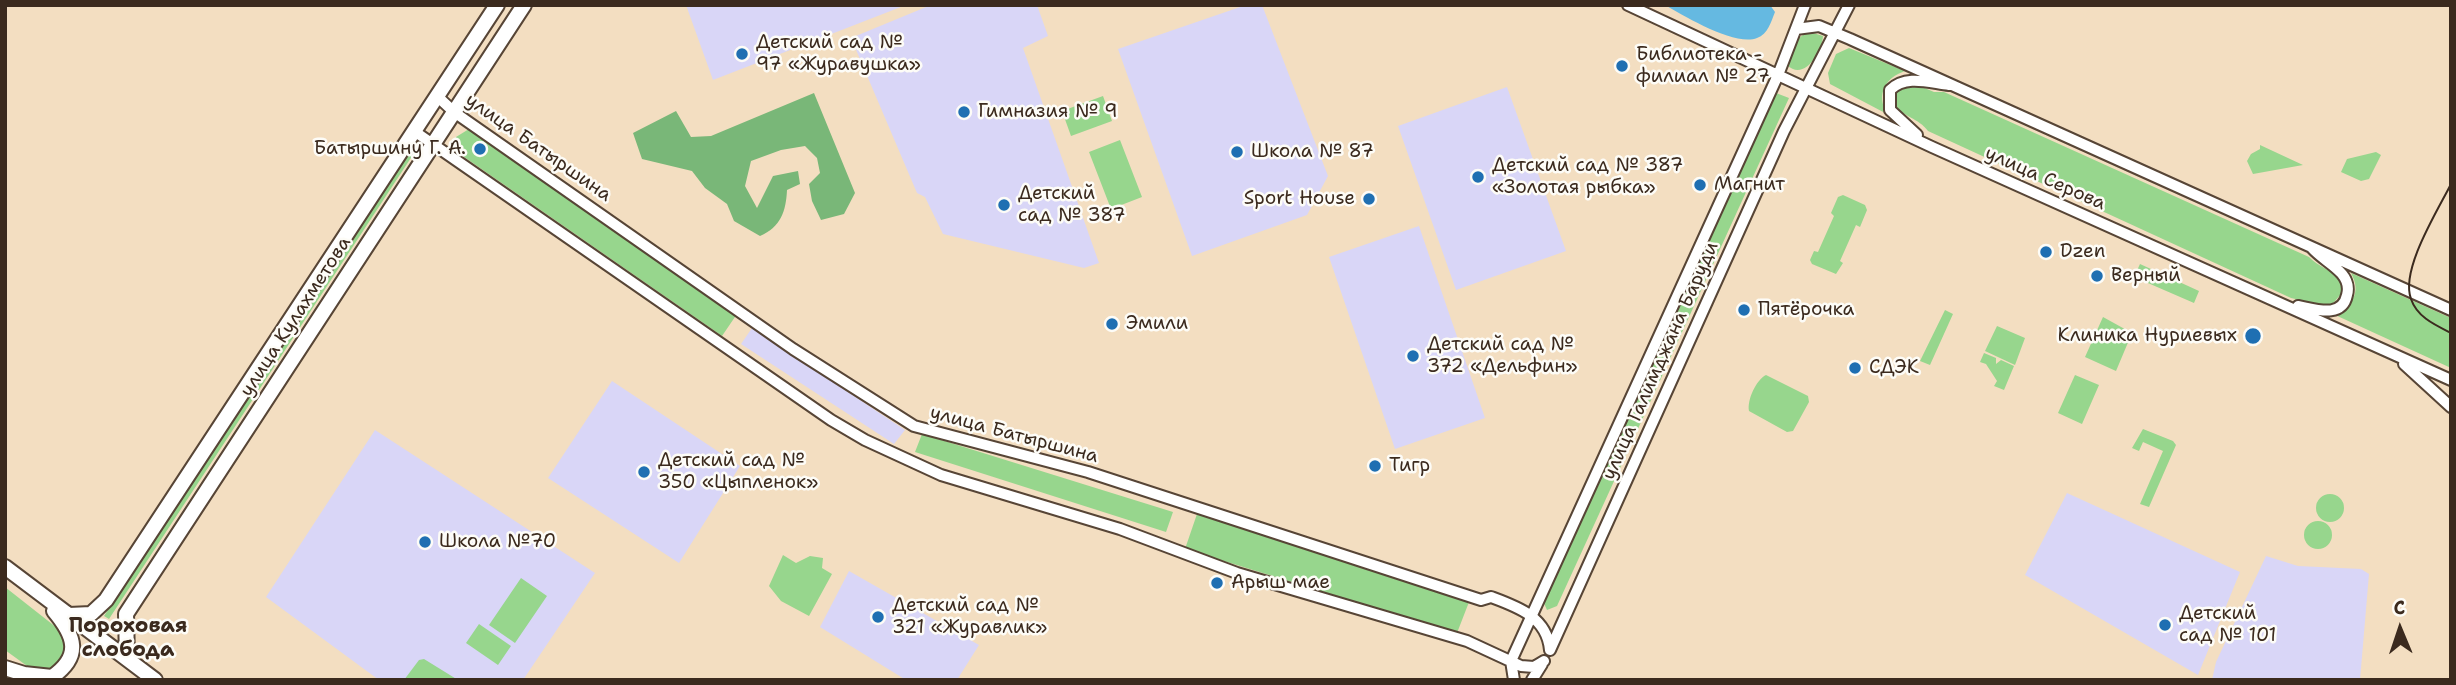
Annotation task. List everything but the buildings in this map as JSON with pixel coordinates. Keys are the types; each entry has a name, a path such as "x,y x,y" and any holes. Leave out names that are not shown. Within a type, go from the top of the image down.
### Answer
{"main road":[{"name":"улица Кулахметова","path":"69,615 91,614 106,600 496,5"},
{"name":"улица Кулахметова","path":"127,659 126,614 524,5"},
{"path":"5,567 155,680"},
{"path":"5,668 24,674 52,677 71,659 73,643 67,626 42,597"}],"street":[{"name":"улица Серова","path":"1628,5 1932,147 2451,380"},
{"name":"улица Галимджана Баруди","path":"1511,661 1534,618 1616,428 1778,75 1805,5"},
{"name":"улица Галимджана Баруди","path":"1532,680 1550,650 1778,144 1849,5"},
{"path":"1796,29 1819,26 1836,33 1959,86 2451,310"},
{"path":"1932,147 1894,116 1888,103 1890,90 1910,80 1959,86"},
{"name":"улица Батыршина","path":"438,96 454,112 793,349 914,426 1088,472 1481,600 1491,597 1526,610 1534,618"},
{"path":"414,131 831,420 898,456 941,475 1120,529 1237,573 1467,641 1530,668 1544,661"},
{"path":"2282,303 2328,311 2338,308 2346,300 2347,282 2342,274 2309,244"},
{"path":"2394,355 2451,407"},
{"path":"1534,618 1548,638 1550,650"},
{"path":"1511,661 1514,680"}],"shaded area":[{"name":"Детский сад № 97 «Журавушка»","path":"686,5 906,5 713,80"},
{"name":"Гимназия № 9","path":"931,5 1037,5 1048,36 1023,48 1099,263 1084,268 943,234 925,197 917,193 851,38"},
{"name":"Школа № 87","path":"1246,5 1262,5 1328,176 1307,215 1192,256 1118,49"},
{"name":"Детский сад № 387 «Золотая рыбка»","path":"1507,87 1566,251 1456,290 1398,126"},
{"name":"Детский сад № 372 «Дельфин»","path":"1419,226 1485,418 1395,449 1329,257"},
{"path":"752,328 905,430 894,444 741,344"},
{"name":"Детский сад № 350 «Цыпленок»","path":"612,381 740,466 679,563 548,478"},
{"name":"Школа №70","path":"375,430 595,573 523,680 379,680 266,597"},
{"name":"Детский сад № 101","path":"2067,493 2240,572 2198,675 2025,575"},
{"path":"2266,556 2298,566 2361,569 2369,574 2360,680 2212,680 2216,662"},
{"name":"Детский сад № 321 «Журавлик»","path":"849,571 979,645 957,680 906,680 820,627"}],"green space":[{"path":"1810,32 1823,36 1816,57 1806,68 1793,69 1787,65 1792,49 1800,37"},
{"path":"1849,48 1905,71 1892,78 1884,88 1882,100 1887,114 1830,84 1828,73 1836,54"},
{"path":"1913,83 1934,92 1944,92 2309,257 2342,279 2341,294 2330,307 2291,298 1928,131 1895,104 1896,90"},
{"path":"814,93 855,193 844,214 821,220 812,201 809,184 820,173 817,158 805,146 781,150 751,161 745,186 757,208 773,176 798,171 800,184 787,190 781,218 773,228 760,236 734,221 727,204 705,188 692,171 642,159 633,133 676,111 691,137 711,136"},
{"path":"1776,93 1789,98 1557,606 1547,610 1543,601"},
{"path":"1103,96 1112,121 1071,136 1062,111"},
{"path":"469,129 737,314 722,336 454,150 456,137"},
{"path":"1120,140 1142,197 1111,209 1089,152"},
{"path":"415,141 420,144 109,619 104,616"},
{"path":"2260,145 2303,165 2253,174 2247,161 2251,154 2260,149"},
{"path":"2376,152 2381,155 2369,179 2361,181 2341,172 2347,159"},
{"path":"1843,195 1865,205 1867,210 1860,227 1856,225 1840,261 1843,263 1836,274 1812,264 1810,260 1814,251 1818,252 1834,216 1831,213 1838,197"},
{"path":"2140,264 2199,291 2194,303 2134,277"},
{"path":"2351,273 2451,318 2451,368 2333,314 2353,298 2356,287"},
{"path":"1945,310 1953,314 1930,365 1920,361"},
{"path":"2103,317 2132,333 2116,371 2085,357"},
{"path":"1997,326 2025,338 2015,365 1985,351"},
{"path":"1984,353 1996,358 1996,364 2001,360 2014,366 2004,390 1994,386 1997,381 1986,364 1980,362"},
{"path":"1766,375 1808,396 1809,402 1793,431 1787,432 1749,411 1753,391"},
{"path":"2075,375 2099,385 2082,424 2058,413"},
{"path":"2143,429 2173,441 2176,445 2149,507 2140,504 2163,451 2143,442 2139,451 2132,448"},
{"path":"922,434 1173,512 1166,532 915,452"},
{"path":"2330,494 2340,498 2344,508 2340,518 2330,522 2320,518 2316,508 2320,498"},
{"path":"1197,514 1469,602 1457,633 1185,549"},
{"path":"2318,521 2328,525 2332,535 2328,545 2318,549 2308,545 2304,535 2308,525"},
{"path":"783,555 796,563 810,556 823,558 822,568 832,574 809,616 781,601 769,586"},
{"path":"521,578 547,596 515,643 489,625"},
{"path":"5,587 66,635 66,657 54,670 34,671 5,650"},
{"path":"479,624 511,646 498,665 466,643"},
{"path":"424,659 458,680 404,680 419,660"}],"water":[{"path":"1665,5 1770,5 1775,12 1764,34 1748,40 1710,29"}],"tram line":[{"path":"2451,184 2415,257 2409,287 2411,299 2418,311 2427,320 2451,333"}],"place":[{"name":"Детский сад № 97 «Журавушка»","path":"742,54"},
{"name":"Библиотека - филиал № 27","path":"1622,66"},
{"name":"Гимназия № 9","path":"964,112"},
{"name":"Батыршину Г. А.","path":"480,149"},
{"name":"Школа № 87","path":"1237,152"},
{"name":"Детский сад № 387 «Золотая рыбка»","path":"1478,177"},
{"name":"Магнит","path":"1700,185"},
{"name":"Sport House","path":"1369,199"},
{"name":"Детский сад № 387","path":"1004,205"},
{"name":"Dzen","path":"2046,252"},
{"name":"Верный","path":"2097,276"},
{"name":"Пятёрочка","path":"1744,310"},
{"name":"Эмили","path":"1112,324"},
{"name":"Клиника Нуриевых","path":"2253,336"},
{"name":"Детский сад № 372 «Дельфин»","path":"1413,356"},
{"name":"СДЭК","path":"1855,368"},
{"name":"Тигр","path":"1375,466"},
{"name":"Детский сад № 350 «Цыпленок»","path":"644,472"},
{"name":"Школа №70","path":"425,542"},
{"name":"Арыш мае","path":"1217,583"},
{"name":"Детский сад № 321 «Журавлик»","path":"878,617"},
{"name":"Детский сад № 101","path":"2165,625"}],"district":[{"name":"Пороховая слобода","path":"128,639"}]}
